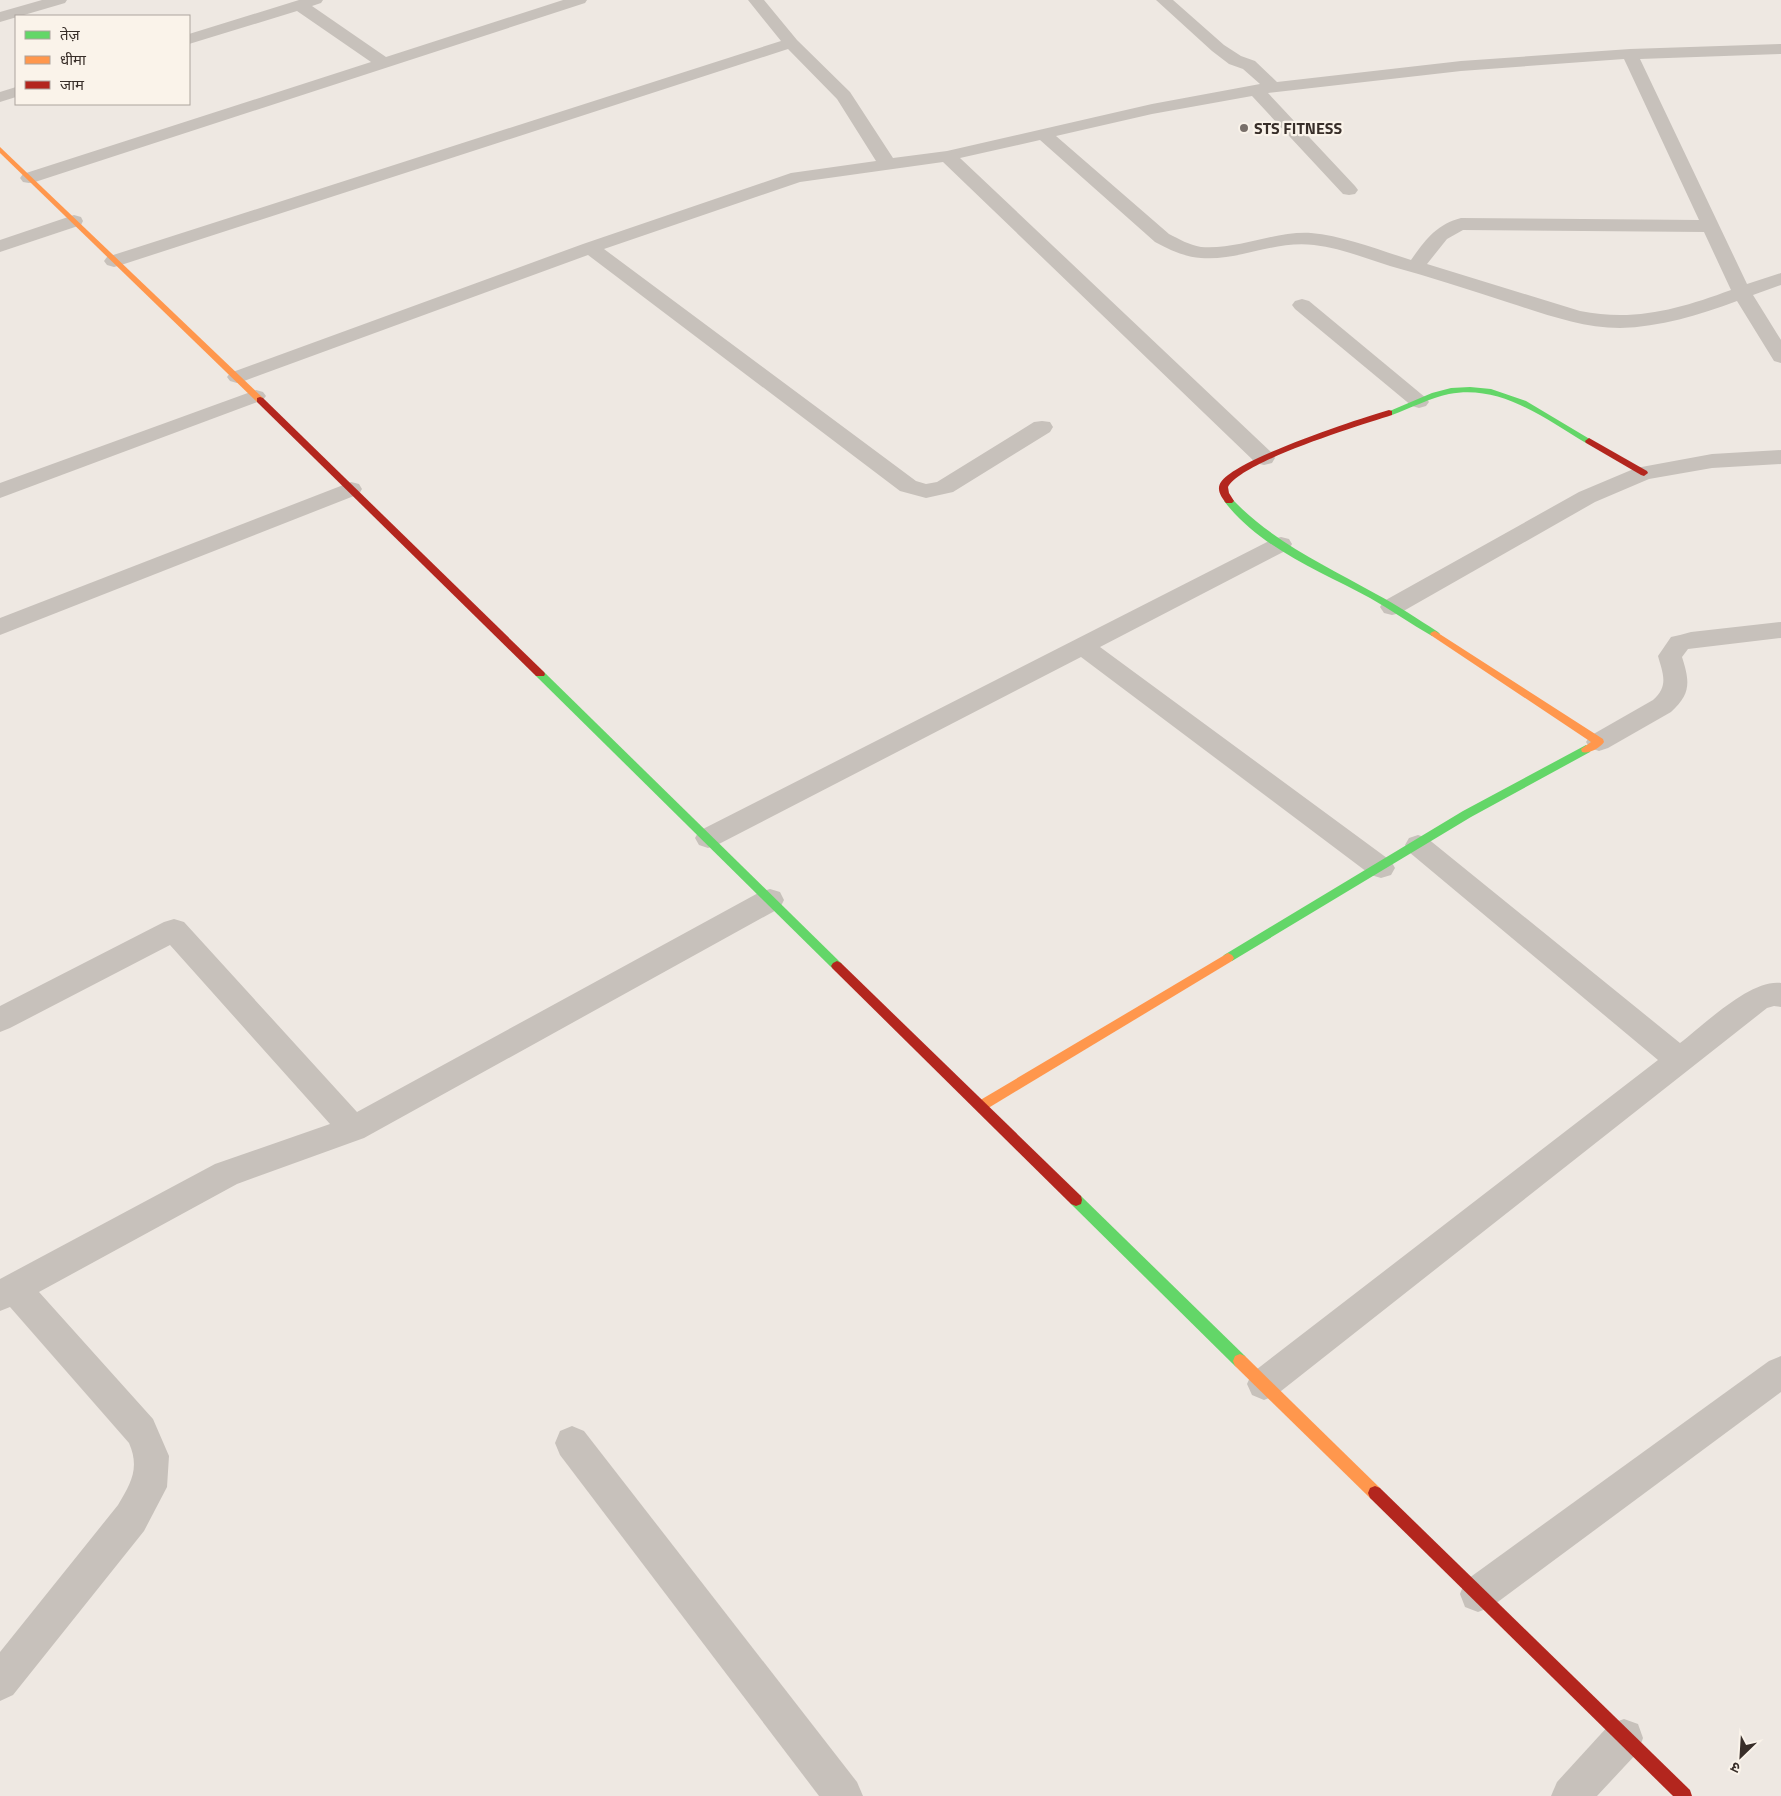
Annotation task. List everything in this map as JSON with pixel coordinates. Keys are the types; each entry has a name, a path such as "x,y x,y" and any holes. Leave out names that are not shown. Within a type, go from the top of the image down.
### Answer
{"main road":[{"path":"0,149 114,261 237,377 1684,1796"},
{"path":"981,1106 1381,868 1467,814 1599,742 1392,607 1281,544 1242,516 1224,495 1224,484 1232,474 1264,458 1449,391 1471,388 1494,391 1515,398 1644,473"}],"street":[{"path":"0,17 59,0"},
{"path":"190,39 316,0"},
{"path":"29,178 579,0"},
{"path":"756,0 791,42 844,96 888,165"},
{"path":"1164,0 1218,48 1236,60 1249,65"},
{"path":"300,5 384,63"},
{"path":"1228,36 1245,53 1249,65 1265,88 1348,190"},
{"path":"114,261 791,42"},
{"path":"237,377 590,248 797,177 947,156 1152,109 1265,88 1461,66 1630,54 1781,49"},
{"path":"1630,54 1741,291 1781,357"},
{"path":"0,98 15,92"},
{"path":"1042,133 1173,246 1193,252 1213,254 1287,240 1310,239 1338,244 1560,313 1618,322 1656,319 1685,312 1741,291 1781,279"},
{"path":"947,156 1264,458"},
{"path":"0,246 74,221"},
{"path":"1415,267 1441,233 1451,226 1461,224 1712,226"},
{"path":"590,248 908,486 922,491 936,491 1042,427"},
{"path":"1302,304 1419,402"},
{"path":"0,491 256,396"},
{"path":"1392,607 1587,497 1644,473 1712,461 1781,457"},
{"path":"0,627 351,489"},
{"path":"708,838 1281,544"},
{"path":"1599,742 1662,706 1670,699 1676,681 1670,656 1680,643 1691,640 1781,630"},
{"path":"1082,646 1381,868"},
{"path":"1418,845 1680,1061"},
{"path":"0,1682 131,1518 149,1487 152,1456 141,1431 8,1292 226,1174 353,1129 770,900"},
{"path":"0,1020 174,930 353,1129"},
{"path":"1264,1384 1757,1000 1774,994 1781,995"},
{"path":"1478,1594 1781,1372"},
{"path":"572,1443 843,1796"},
{"path":"1571,1796 1624,1738"}],"traffic: fast":[{"path":"1389,413 1451,391 1470,389 1488,391 1523,403 1589,441"},
{"path":"1229,501 1260,531 1296,555 1373,596 1435,634"},
{"path":"540,674 837,966"},
{"path":"1228,958 1467,814 1586,749"},
{"path":"1076,1200 1240,1361"}],"traffic: slow":[{"path":"0,149 260,400"},
{"path":"1435,634 1599,742 1586,749"},
{"path":"981,1106 1228,958"},
{"path":"1240,1361 1375,1493"}],"traffic: jam":[{"path":"260,400 540,674"},
{"path":"1229,501 1224,493 1224,484 1232,475 1250,465 1300,444 1389,413"},
{"path":"1589,441 1644,473"},
{"path":"837,966 1076,1200"},
{"path":"1375,1493 1684,1796"}],"place":[{"name":"STS FITNESS","path":"1244,128"}]}
